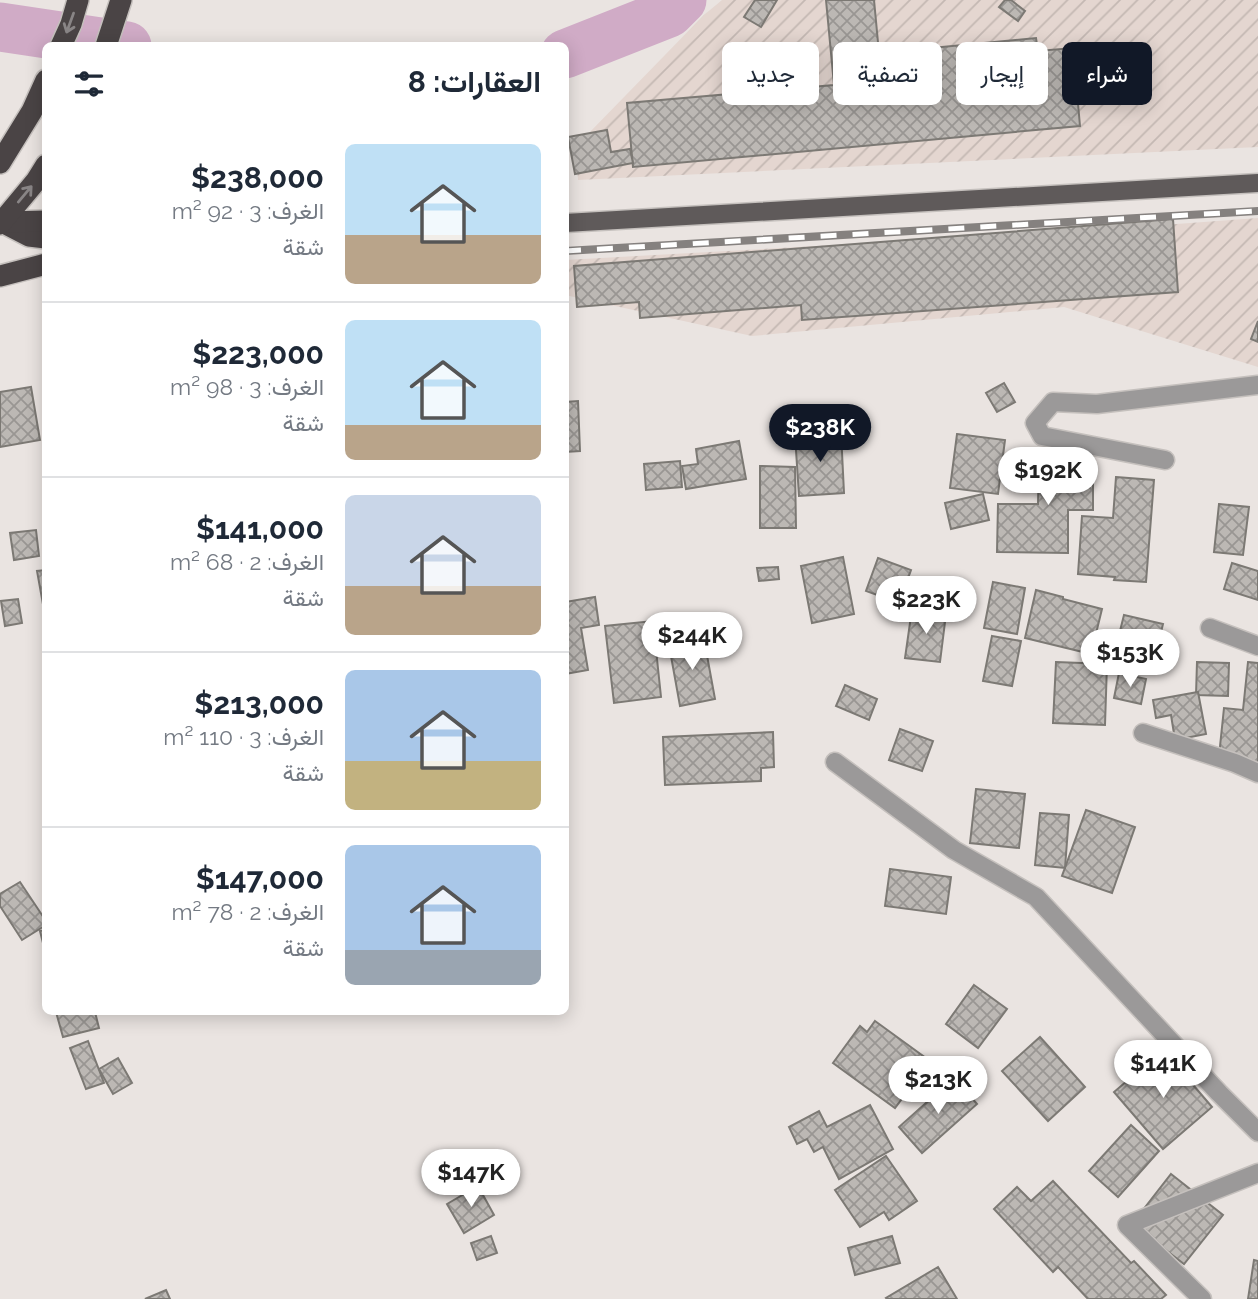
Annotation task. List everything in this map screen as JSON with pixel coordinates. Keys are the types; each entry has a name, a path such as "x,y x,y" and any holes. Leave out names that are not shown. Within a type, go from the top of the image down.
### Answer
{"highway":[{"path":"63,42 78,0"},
{"path":"107,42 121,0"},
{"path":"0,163 32,111 42,89"},
{"path":"0,222 42,171"},
{"path":"0,222 42,221"},
{"path":"0,222 29,236 42,238"},
{"path":"0,276 42,265"}],"main road":[{"path":"569,223 1258,183"}],"street":[{"path":"1165,460 1042,436 1035,423 1053,402 1097,404 1258,385"},
{"path":"1210,628 1258,646"},
{"path":"1143,733 1258,773"},
{"path":"835,762 954,849 1036,897 1258,1132"},
{"path":"1202,1299 1127,1225 1258,1173"}],"shaded area":[{"path":"722,0 1258,0 1258,147 578,180 575,137 586,136 704,15"},
{"path":"1258,218 1258,367 1064,307 752,336 569,296 569,260 1068,232"}],"building":[{"path":"755,0 777,0 761,27 744,17"},
{"path":"826,0 874,0 878,42 833,42 833,74"},
{"path":"1005,0 1011,0 1025,11 1018,21 999,7"},
{"path":"1036,38 1037,42 994,42"},
{"path":"956,46 956,105 1048,105 1048,50 1062,49 1062,105 1078,105 1080,126 633,167 627,103 722,95 722,105 819,105 819,86 833,85 833,105 942,105 942,47"},
{"path":"607,130 611,152 630,149 633,163 575,174 569,137"},
{"path":"1173,219 1178,292 802,320 801,305 640,318 639,302 577,307 574,266"},
{"path":"1258,321 1258,342 1251,339"},
{"path":"1004,383 1015,402 997,412 986,393"},
{"path":"31,387 40,440 0,447 0,392"},
{"path":"578,401 580,451 569,452 569,402"},
{"path":"841,432 844,493 799,496 795,435"},
{"path":"957,434 1005,440 998,494 950,488"},
{"path":"739,441 746,479 686,489 682,466 698,464 696,449"},
{"path":"1039,456 1093,456 1093,510 1068,510 1068,553 997,552 998,504 1038,504"},
{"path":"680,461 682,487 646,490 644,464"},
{"path":"760,466 795,467 796,528 760,528"},
{"path":"1116,477 1154,480 1146,582 1078,574 1082,516 1113,518"},
{"path":"983,494 989,520 951,529 945,503"},
{"path":"1219,504 1249,507 1243,555 1214,552"},
{"path":"36,530 39,556 14,560 10,533"},
{"path":"843,557 854,614 812,623 801,566"},
{"path":"878,558 911,570 899,603 866,591"},
{"path":"1232,563 1258,571 1258,600 1224,589"},
{"path":"778,567 779,579 759,581 757,568"},
{"path":"42,570 42,599 37,571"},
{"path":"993,582 1025,588 1017,634 984,628"},
{"path":"1036,590 1102,609 1091,654 1025,638"},
{"path":"595,597 599,625 581,628 588,670 569,673 569,601"},
{"path":"18,599 22,623 5,626 1,601"},
{"path":"912,609 946,614 940,662 905,658"},
{"path":"1124,615 1163,624 1151,672 1112,663"},
{"path":"653,621 661,697 614,703 605,626"},
{"path":"992,636 1021,641 1012,686 983,681"},
{"path":"704,639 715,699 680,706 669,645"},
{"path":"1056,662 1107,664 1105,725 1053,723"},
{"path":"1197,662 1229,663 1228,696 1196,695"},
{"path":"1248,662 1258,663 1258,779 1250,778 1252,760 1219,756 1224,708 1243,710"},
{"path":"1119,673 1146,679 1141,704 1114,698"},
{"path":"845,685 877,699 869,720 836,706"},
{"path":"1198,692 1206,734 1175,740 1171,715 1156,718 1153,700"},
{"path":"900,729 933,741 922,771 889,760"},
{"path":"773,732 774,767 761,768 761,781 665,785 663,737"},
{"path":"976,789 1025,794 1019,848 970,843"},
{"path":"1086,810 1135,827 1112,893 1062,876"},
{"path":"1040,813 1069,815 1065,868 1035,865"},
{"path":"890,869 951,877 946,914 885,906"},
{"path":"20,882 42,915 42,928 22,940 0,906 0,894"},
{"path":"974,985 1007,1009 978,1048 946,1024"},
{"path":"57,1015 96,1015 99,1028 63,1037"},
{"path":"875,1021 930,1061 895,1108 833,1063 860,1026 867,1032"},
{"path":"1040,1037 1085,1087 1048,1121 1002,1071"},
{"path":"88,1041 104,1083 86,1089 70,1048"},
{"path":"1163,1050 1212,1107 1163,1149 1114,1092"},
{"path":"118,1058 132,1083 113,1094 99,1069"},
{"path":"954,1078 977,1104 922,1153 899,1127"},
{"path":"870,1105 893,1149 839,1179 823,1147 814,1152 807,1139 797,1144 789,1127 819,1111 827,1127"},
{"path":"1131,1125 1159,1151 1118,1197 1089,1171"},
{"path":"886,1156 917,1201 889,1220 884,1212 860,1227 835,1190"},
{"path":"1171,1174 1223,1215 1184,1264 1132,1224"},
{"path":"1053,1181 1131,1263 1134,1261 1166,1295 1161,1299 1088,1299 1058,1267 1053,1272 994,1209 1017,1187 1031,1201"},
{"path":"478,1186 494,1215 464,1233 447,1204"},
{"path":"491,1236 497,1253 477,1260 471,1243"},
{"path":"892,1236 900,1263 855,1275 848,1248"},
{"path":"1254,1260 1258,1261 1258,1299 1248,1299"},
{"path":"938,1267 957,1299 886,1298"},
{"path":"166,1290 170,1299 145,1299"}],"waterway":[{"path":"569,52 669,13 682,0"},
{"path":"0,27 100,42"}],"railway":[{"path":"569,251 1258,211"}]}
